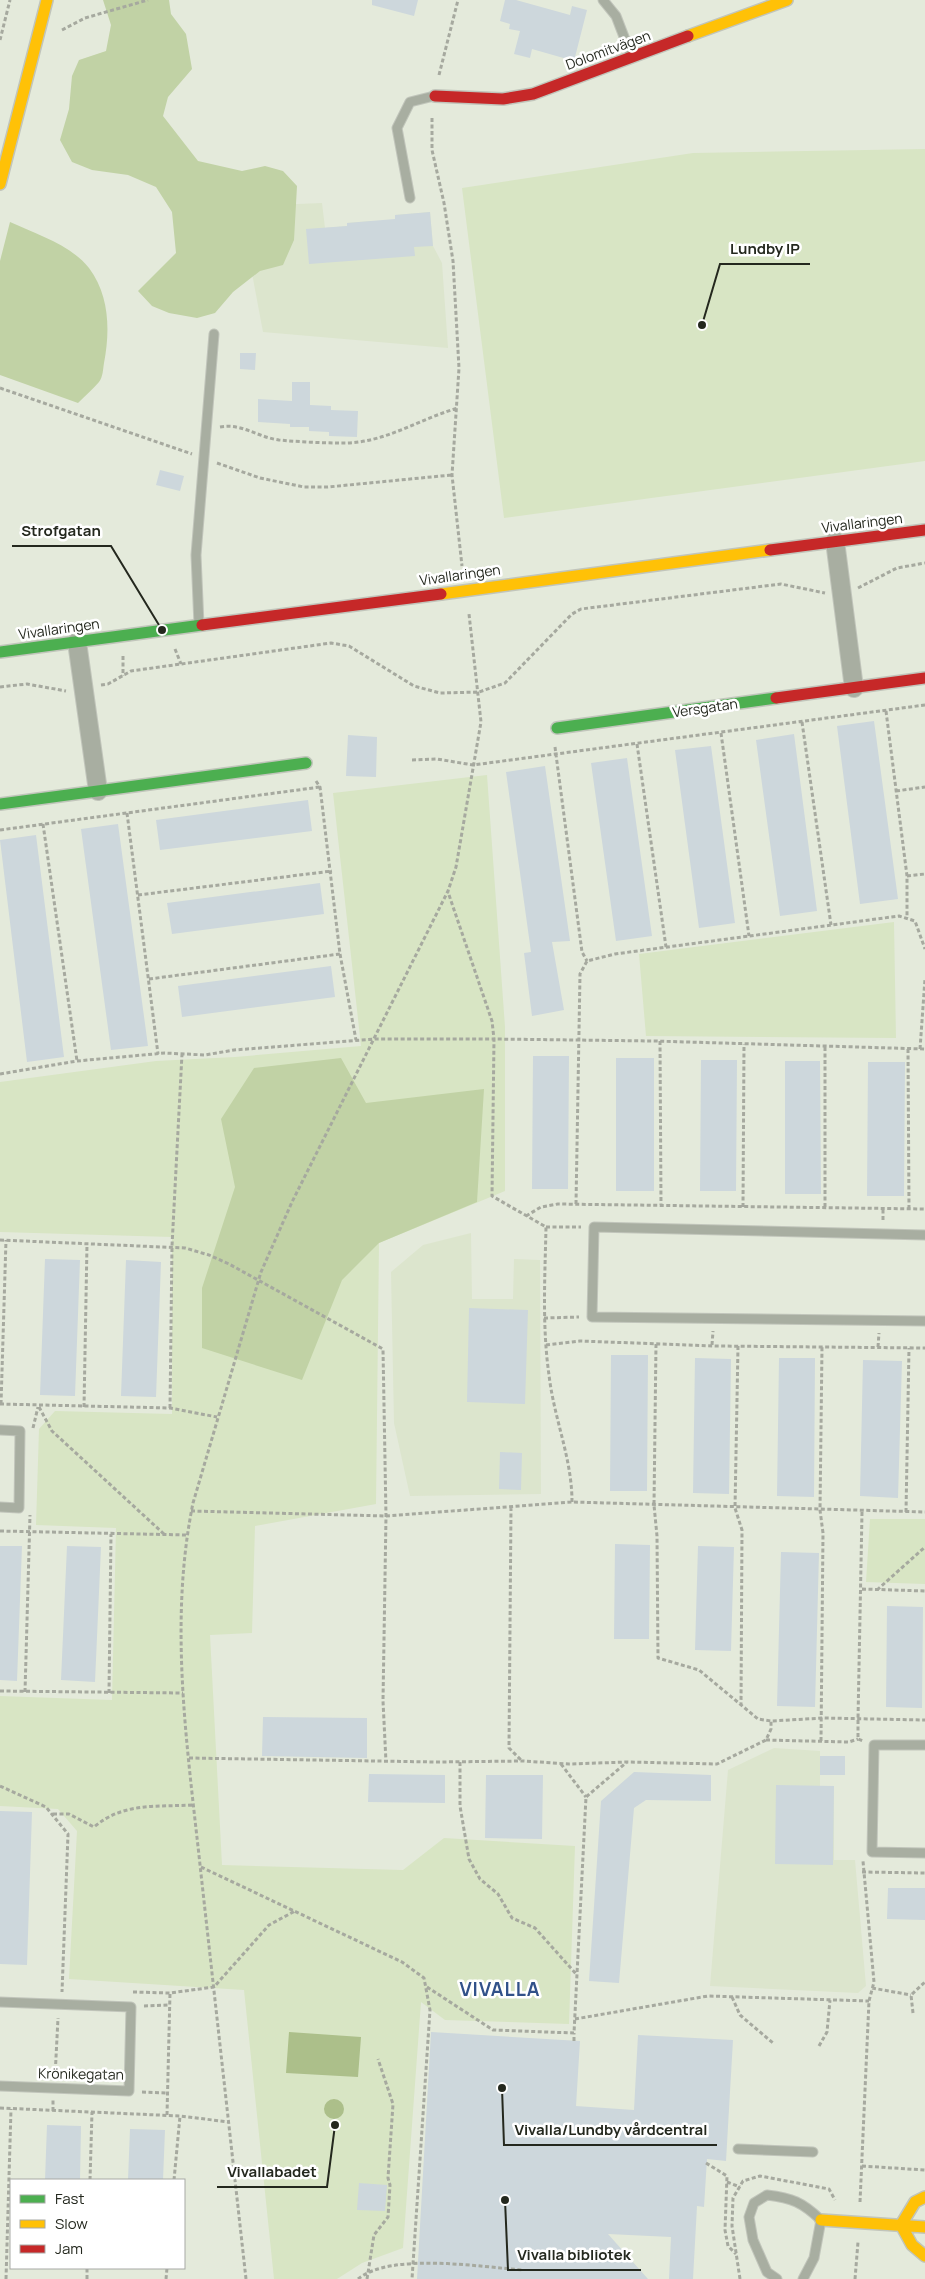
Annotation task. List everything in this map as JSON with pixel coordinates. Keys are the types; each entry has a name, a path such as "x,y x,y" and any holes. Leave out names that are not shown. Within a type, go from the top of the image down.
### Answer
{"street":[{"path":"0,184 47,0"},
{"name":"Dolomitvägen","path":"435,96 503,99 533,94 786,0"},
{"name":"Vivallaringen","path":"0,652 925,530"},
{"path":"835,541 854,688"},
{"path":"77,642 98,791"},
{"name":"Versgatan","path":"557,728 925,678"},
{"path":"0,804 306,762"},
{"path":"901,2225 915,2202 925,2197"},
{"path":"821,2220 925,2227"},
{"path":"901,2225 912,2245 925,2256"}],"lane":[{"path":"603,0 616,16 632,58"},
{"path":"410,198 397,128 410,102 435,96"},
{"path":"199,625 196,555 214,334"},
{"path":"925,1235 594,1227 592,1317 925,1321"},
{"path":"0,1430 20,1431 19,1508 0,1507"},
{"path":"925,1745 874,1745 872,1852 925,1852"},
{"path":"0,2002 131,2007"},
{"name":"Krönikegatan","path":"0,2086 129,2091 131,2007"},
{"path":"738,2149 813,2152"},
{"path":"777,2279 767,2272 753,2240 749,2218 754,2203 767,2195 789,2198 805,2205 821,2220 814,2258 805,2279"}],"path":[{"path":"0,40 10,0"},
{"path":"38,37 56,33 85,18 148,0"},
{"path":"458,0 435,96 432,119 432,150 444,203 453,261 459,360 458,408 452,475 462,566"},
{"path":"0,388 260,478 304,487 328,487 452,475"},
{"path":"207,429 227,425 241,426 277,440 346,443 377,440 434,415 458,408"},
{"path":"850,589 868,584 897,568 925,563"},
{"path":"93,687 108,684 131,671 331,642 349,646 414,686 440,693 479,692 504,683 572,614 581,609 781,584 816,592 831,592"},
{"path":"246,2279 200,1866 183,1693 182,1583 187,1535 191,1511 217,1417 258,1281 292,1202 376,1038 448,891 456,866 481,722 469,614"},
{"path":"123,653 123,676"},
{"path":"0,687 27,684 62,692 73,690"},
{"path":"412,760 438,759 473,765 925,705"},
{"path":"886,711 907,876 907,918"},
{"path":"802,722 831,925"},
{"path":"557,728 554,754 582,952 587,961"},
{"path":"721,732 749,936"},
{"path":"637,744 666,947"},
{"path":"306,762 320,787 332,871 340,954 356,1040"},
{"path":"0,830 320,787"},
{"path":"896,791 925,787"},
{"path":"127,813 158,1054"},
{"path":"43,824 77,1062"},
{"path":"138,895 332,871"},
{"path":"907,876 925,874"},
{"path":"448,891 492,1021 494,1040 492,1196 546,1227 594,1227"},
{"path":"576,1204 580,974 587,961 615,954 899,916 915,921 925,949"},
{"path":"149,978 340,954"},
{"path":"920,1049 925,978"},
{"path":"0,1074 77,1062 158,1054 205,1055 234,1050 376,1038 660,1041 825,1048 925,1049"},
{"path":"660,1041 660,1205"},
{"path":"743,1207 744,1044"},
{"path":"825,1048 825,1208"},
{"path":"908,1049 909,1209"},
{"path":"170,1408 172,1246 182,1054"},
{"path":"526,1216 541,1207 576,1204 925,1209"},
{"path":"546,1227 544,1318 546,1345 549,1376 569,1462 572,1502"},
{"path":"0,1240 172,1246 208,1254 384,1349 386,1516 383,1701 386,1762"},
{"path":"6,1240 0,1404 170,1408 217,1417"},
{"path":"84,1407 87,1244"},
{"path":"544,1318 592,1317"},
{"path":"546,1345 580,1341 738,1346 925,1348"},
{"path":"656,1344 654,1505 657,1536 658,1658 698,1670 718,1684 741,1707 758,1719 771,1721 823,1718 925,1720"},
{"path":"738,1346 735,1508 742,1530 741,1707"},
{"path":"821,1741 823,1718 823,1533 820,1510 822,1347"},
{"path":"906,1512 909,1348"},
{"path":"38,1406 52,1431 165,1535"},
{"path":"191,1511 386,1516 572,1502 862,1512 925,1512"},
{"path":"511,1507 510,1748 523,1761"},
{"path":"858,1739 862,1512"},
{"path":"0,1531 187,1535"},
{"path":"26,1692 30,1532"},
{"path":"109,1693 112,1534"},
{"path":"877,1590 925,1547"},
{"path":"862,1589 925,1591"},
{"path":"0,1691 183,1693"},
{"path":"766,1740 771,1729 771,1721"},
{"path":"189,1758 386,1762 523,1761 561,1764 627,1762 717,1764 766,1740 849,1742 858,1739 874,1745"},
{"path":"460,1762 460,1806 469,1859 480,1879 498,1894 512,1918 535,1928 577,1975"},
{"path":"586,1797 627,1762"},
{"path":"561,1764 586,1797 574,2041"},
{"path":"0,1786 46,1806 68,1834 63,1991 58,2004 53,2111"},
{"path":"52,1814 69,1814 94,1827 107,1815 131,1808 194,1805"},
{"path":"860,2203 869,2001 874,1982 861,1862 872,1852"},
{"path":"200,1866 402,1962 424,1978 430,2010 412,2279"},
{"path":"862,1872 925,1873"},
{"path":"214,1987 269,1925 295,1911"},
{"path":"912,1995 925,1982"},
{"path":"427,1987 493,2030 574,2033"},
{"path":"872,1988 912,1995"},
{"path":"167,2115 170,1993"},
{"path":"912,1995 914,2013"},
{"path":"575,2019 708,1996 869,2001"},
{"path":"732,1997 740,2015 773,2043"},
{"path":"819,2046 828,2032 830,2000"},
{"path":"131,2007 170,2005"},
{"path":"367,2279 374,2235 388,2218 390,2185 388,2178 393,2104 378,2059"},
{"path":"129,2091 168,2093"},
{"path":"0,2108 167,2115 229,2122"},
{"path":"6,2279 11,2109"},
{"path":"90,2179 92,2112"},
{"path":"174,2179 180,2116"},
{"path":"706,2163 727,2176 725,2230 728,2246 736,2254"},
{"path":"862,2166 925,2170"},
{"path":"727,2182 740,2187"},
{"path":"855,2279 858,2242"},
{"path":"358,2279 368,2271 405,2263 523,2270"}],"shaded area":[{"path":"103,0 169,0 171,14 186,34 192,69 168,97 163,116 198,161 242,171 265,166 283,171 297,186 294,240 283,265 260,271 233,292 215,313 197,318 169,313 152,306 138,291 176,253 172,212 156,187 128,175 92,170 72,162 60,140 69,109 72,76 79,60 106,51 111,25"},
{"path":"925,149 925,461 504,518 462,188 693,153"},
{"path":"322,203 325,228 347,226 347,223 371,221 371,224 395,223 395,215 430,212 433,246 442,263 448,348 263,332 251,268 246,206"},
{"path":"10,222 73,253 89,268 101,290 107,314 107,339 103,373 99,382 78,403 0,375 0,261"},
{"path":"487,775 505,1027 505,1191 379,1243 376,1504 255,1526 252,1633 210,1635 222,1865 403,1870 444,1838 575,1846 569,2024 445,2020 421,2002 403,2248 362,2263 337,2279 274,2279 244,1990 69,1979 77,1831 58,1809 0,1806 0,1696 112,1700 116,1528 36,1525 39,1429 55,1411 172,1414 172,1237 0,1232 0,1082 156,1061 235,1057 361,1046 333,793"},
{"path":"894,922 896,1038 646,1036 639,954"},
{"path":"341,1058 366,1103 484,1089 477,1202 379,1243 342,1280 302,1380 202,1348 202,1288 235,1187 221,1119 254,1068"},
{"path":"471,1233 472,1299 513,1299 514,1259 540,1260 541,1494 410,1496 394,1423 391,1272 423,1245"},
{"path":"870,1519 925,1519 925,1584 866,1582"},
{"path":"774,1748 820,1751 820,1786 834,1786 834,1860 855,1860 866,1986 858,1993 710,1986 728,1770"},
{"path":"289,2032 361,2037 358,2077 286,2073"},
{"path":"330,2099 338,2099 344,2105 344,2113 338,2119 330,2119 324,2113 324,2105"}],"building":[{"path":"372,0 418,0 414,16 372,5"},
{"path":"505,0 516,0 570,15 572,6 587,10 574,61 532,49 530,58 514,54 520,31 509,29 510,24 500,21"},
{"path":"430,212 433,246 414,247 415,256 309,264 306,229 347,226 347,223 395,219 395,215"},
{"path":"240,353 256,353 255,370 240,369"},
{"path":"292,382 310,382 310,405 331,406 331,410 358,411 357,437 329,436 329,432 309,431 309,427 290,427 290,424 258,422 258,399 292,401"},
{"path":"160,470 184,476 180,491 156,485"},
{"path":"874,721 898,899 860,904 837,726"},
{"path":"794,734 817,911 780,916 756,740"},
{"path":"348,735 377,737 376,777 346,776"},
{"path":"711,746 735,923 699,928 675,750"},
{"path":"627,758 652,936 616,941 591,763"},
{"path":"545,766 570,941 552,942 564,1010 532,1016 524,953 531,952 506,772"},
{"path":"308,800 312,831 160,850 156,820"},
{"path":"118,824 148,1046 111,1050 81,829"},
{"path":"36,835 64,1057 27,1062 0,840"},
{"path":"320,883 324,914 172,934 167,903"},
{"path":"331,966 335,997 182,1017 178,986"},
{"path":"533,1056 569,1056 568,1189 532,1189"},
{"path":"616,1058 654,1058 654,1191 616,1191"},
{"path":"701,1060 737,1060 736,1191 700,1191"},
{"path":"785,1061 820,1061 821,1194 785,1194"},
{"path":"868,1062 905,1062 904,1196 867,1196"},
{"path":"45,1259 80,1260 75,1396 40,1395"},
{"path":"126,1260 161,1262 156,1397 121,1396"},
{"path":"469,1308 528,1310 525,1404 467,1402"},
{"path":"611,1355 648,1355 647,1491 610,1491"},
{"path":"695,1358 731,1359 729,1494 693,1493"},
{"path":"779,1358 815,1358 814,1497 777,1496"},
{"path":"863,1360 902,1361 898,1498 860,1496"},
{"path":"500,1452 522,1453 521,1490 499,1489"},
{"path":"615,1544 650,1545 649,1639 614,1639"},
{"path":"0,1546 22,1546 17,1681 0,1680"},
{"path":"67,1546 101,1547 95,1682 61,1680"},
{"path":"698,1546 734,1547 731,1651 695,1650"},
{"path":"781,1552 819,1553 815,1707 777,1706"},
{"path":"887,1606 923,1607 922,1708 886,1707"},
{"path":"263,1717 367,1718 367,1758 262,1756"},
{"path":"820,1756 845,1756 845,1775 820,1775"},
{"path":"634,1772 711,1775 711,1801 646,1800 634,1808 619,1983 589,1981 601,1801"},
{"path":"369,1774 445,1775 445,1803 368,1802"},
{"path":"486,1775 543,1775 542,1839 485,1838"},
{"path":"776,1785 834,1786 833,1865 775,1864"},
{"path":"0,1811 32,1812 27,1965 0,1964"},
{"path":"888,1888 925,1888 925,1920 887,1919"},
{"path":"431,2032 580,2041 576,2106 634,2110 638,2035 733,2040 726,2161 707,2159 704,2207 697,2206 693,2279 669,2279 671,2237 608,2234 648,2279 417,2279"},
{"path":"47,2125 81,2126 80,2179 45,2179"},
{"path":"130,2129 165,2130 163,2179 128,2179"},
{"path":"359,2183 387,2185 385,2211 357,2210"}],"traffic: fast":[{"path":"0,652 202,625"},
{"path":"557,728 776,698"},
{"path":"0,804 306,763"}],"traffic: slow":[{"path":"0,184 47,0"},
{"path":"688,36 787,0"},
{"path":"441,594 770,550"},
{"path":"925,2197 915,2202 901,2225 912,2245 925,2256"},
{"path":"821,2220 925,2227"}],"traffic: jam":[{"path":"435,96 503,99 533,94 688,36"},
{"path":"770,550 925,530"},
{"path":"202,625 441,594"},
{"path":"776,698 925,678"}],"place":[{"name":"Lundby IP","path":"702,325"},
{"name":"Strofgatan","path":"162,630"},
{"name":"Vivalla/Lundby vårdcentral","path":"502,2088"},
{"name":"Vivallabadet","path":"335,2125"},
{"name":"Vivalla bibliotek","path":"505,2200"}],"district":[{"name":"VIVALLA","path":"500,1989"}]}
